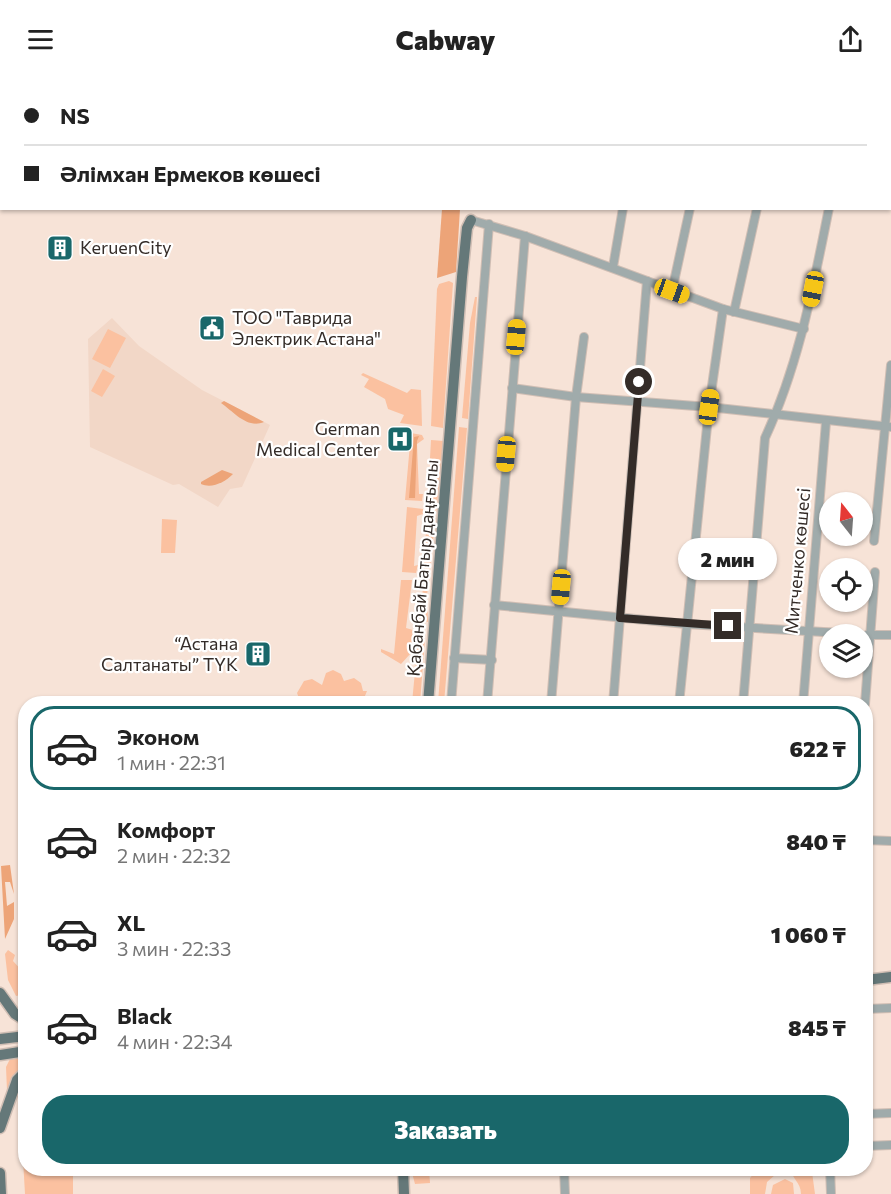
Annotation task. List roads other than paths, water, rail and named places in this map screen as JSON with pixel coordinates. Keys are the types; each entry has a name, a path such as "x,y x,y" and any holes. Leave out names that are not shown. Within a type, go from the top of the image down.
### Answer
{"main road":[{"name":"Қабанбай Батыр даңғылы","path":"429,696 450,436 449,417 466,228 472,214"},
{"path":"873,972 891,971"},
{"path":"873,980 891,979"},
{"path":"0,993 18,1016"},
{"path":"0,1039 18,1037"},
{"path":"0,1055 18,1052"},
{"path":"0,1128 18,1079"},
{"path":"0,1173 1,1194"},
{"path":"403,1176 404,1194"}],"street":[{"path":"613,267 623,210"},
{"path":"672,291 690,210"},
{"path":"734,312 758,210"},
{"path":"744,696 765,438 777,414 804,330 829,210"},
{"path":"472,214 489,224 613,267 723,309 804,330"},
{"path":"451,696 489,224"},
{"path":"488,696 525,236"},
{"path":"615,696 647,281"},
{"path":"680,696 709,407 723,309"},
{"path":"552,696 576,397 584,337"},
{"path":"874,541 888,427 891,366"},
{"path":"512,388 576,397 709,407 826,422 888,427"},
{"name":"Митченко көшесі","path":"804,696 826,422"},
{"path":"866,624 875,572"},
{"path":"494,605 686,624 819,633"},
{"path":"873,635 891,636"},
{"path":"454,657 492,660"},
{"path":"865,678 865,696"},
{"path":"873,840 891,841"},
{"path":"873,1009 891,1008"},
{"path":"873,1114 891,1113"},
{"path":"873,1145 891,1144"},
{"path":"564,1176 565,1194"},
{"path":"830,1176 831,1194"}],"place":[{"name":"KeruenCity","path":"60,248"},
{"name":"ТОО \"Таврида Электрик Астана\"","path":"212,328"},
{"name":"German Medical Center","path":"400,439"},
{"name":"“Астана Салтанаты” ТҮК","path":"258,654"}]}
